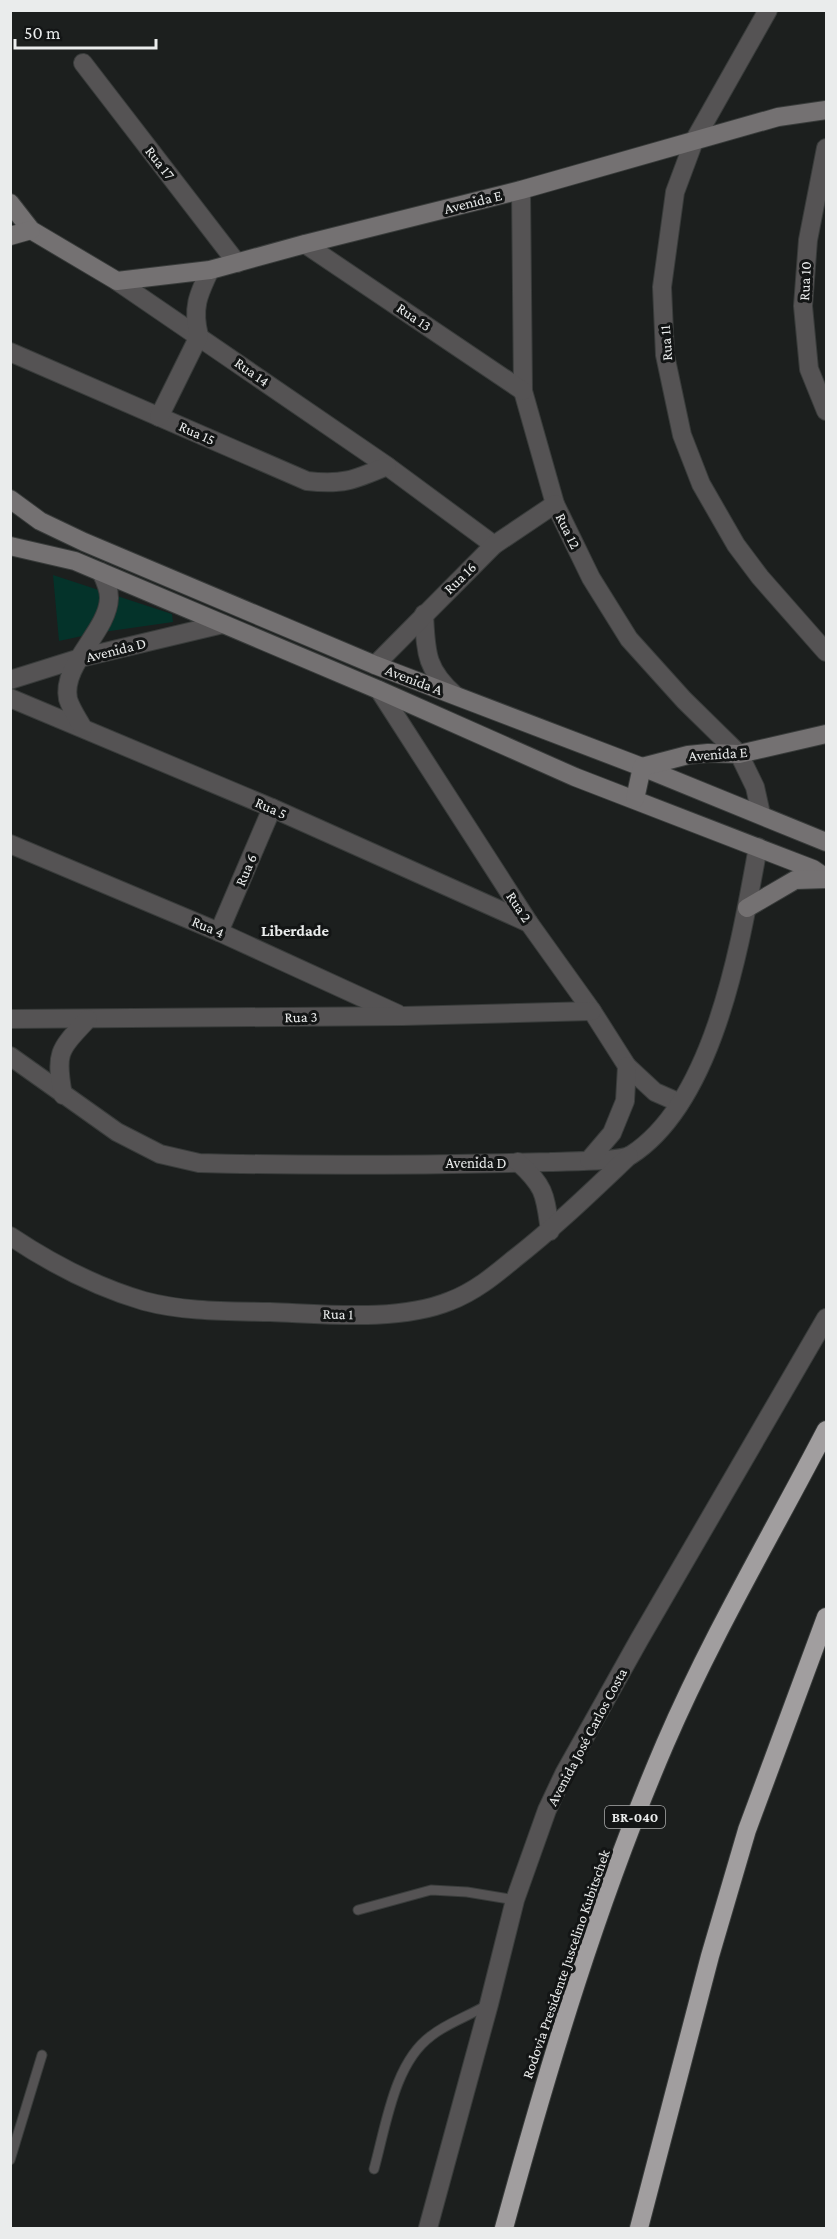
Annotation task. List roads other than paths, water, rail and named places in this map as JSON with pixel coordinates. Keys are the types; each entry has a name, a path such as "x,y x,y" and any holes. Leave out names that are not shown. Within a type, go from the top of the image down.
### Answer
{"highway":[{"name":"Rodovia Presidente Juscelino Kubitschek","path":"504,2229 564,2018 642,1801 696,1677 826,1430"},
{"path":"639,2229 710,1956 744,1841 826,1617"}],"street":[{"name":"Rua 11","path":"768,10 694,141 675,192 662,286 665,355 682,435 701,484 736,545 768,586 826,652"},
{"name":"Rua 17","path":"84,63 237,263"},
{"name":"Avenida E","path":"117,281 210,270 521,190 778,117 826,110"},
{"name":"Rua 10","path":"826,148 808,240 804,306 809,369 826,411"},
{"name":"Rua 12","path":"521,190 523,391 555,504 591,578 629,639 684,700 739,754 755,787 761,814"},
{"name":"Rua 14","path":"10,203 30,230 117,281 199,336 387,466 494,545"},
{"path":"10,236 30,230"},
{"name":"Rua 13","path":"305,244 523,391"},
{"path":"159,417 199,336 195,321 195,305 210,270"},
{"name":"Rua 15","path":"10,352 307,481 331,484 353,480 387,466"},
{"name":"Avenida A","path":"10,499 40,521 84,542 375,665 642,767 826,842"},
{"name":"Rua 16","path":"375,665 494,545 555,504"},
{"name":"Avenida A","path":"10,546 75,561 379,690 575,777 813,869 826,878"},
{"path":"83,728 68,699 68,685 80,658 100,624 109,599 108,586 101,572"},
{"path":"424,614 428,662 440,682 457,697"},
{"name":"Avenida D","path":"10,680 80,658 223,624"},
{"name":"Rua 2","path":"379,690 530,923 592,1011 627,1066 655,1092 680,1103"},
{"name":"Rua 5","path":"10,698 272,808 530,923"},
{"name":"Avenida E","path":"642,767 688,755 739,754 826,734"},
{"path":"635,799 642,767"},
{"name":"Rua 6","path":"219,932 272,808"},
{"name":"Rua 4","path":"10,844 219,932 403,1016"},
{"path":"629,1156 656,1133 680,1103 706,1055 733,968 758,847"},
{"path":"747,908 795,880 826,878"},
{"name":"Rua 3","path":"10,1019 403,1016 592,1011"},
{"path":"63,1095 58,1067 59,1055 66,1043 88,1019"},
{"name":"Avenida D","path":"10,1056 117,1132 160,1154 199,1163 518,1162 589,1160 629,1156"},
{"path":"589,1160 612,1133 625,1101 627,1066"},
{"name":"Rua 1","path":"10,1236 46,1260 94,1284 145,1301 189,1310 355,1315 417,1311 451,1301 492,1277 550,1231 629,1156"},
{"path":"518,1162 536,1178 541,1188 546,1199 550,1231"},
{"name":"Avenida José Carlos Costa","path":"428,2229 515,1900 547,1810 564,1774 645,1630 826,1318"}],"lane":[{"path":"358,1910 431,1890 467,1892 515,1900"},
{"path":"374,2169 401,2073 415,2052 430,2036 489,2004"},
{"path":"10,2160 42,2055"}],"district":[{"name":"Liberdade","path":"295,930"}]}
